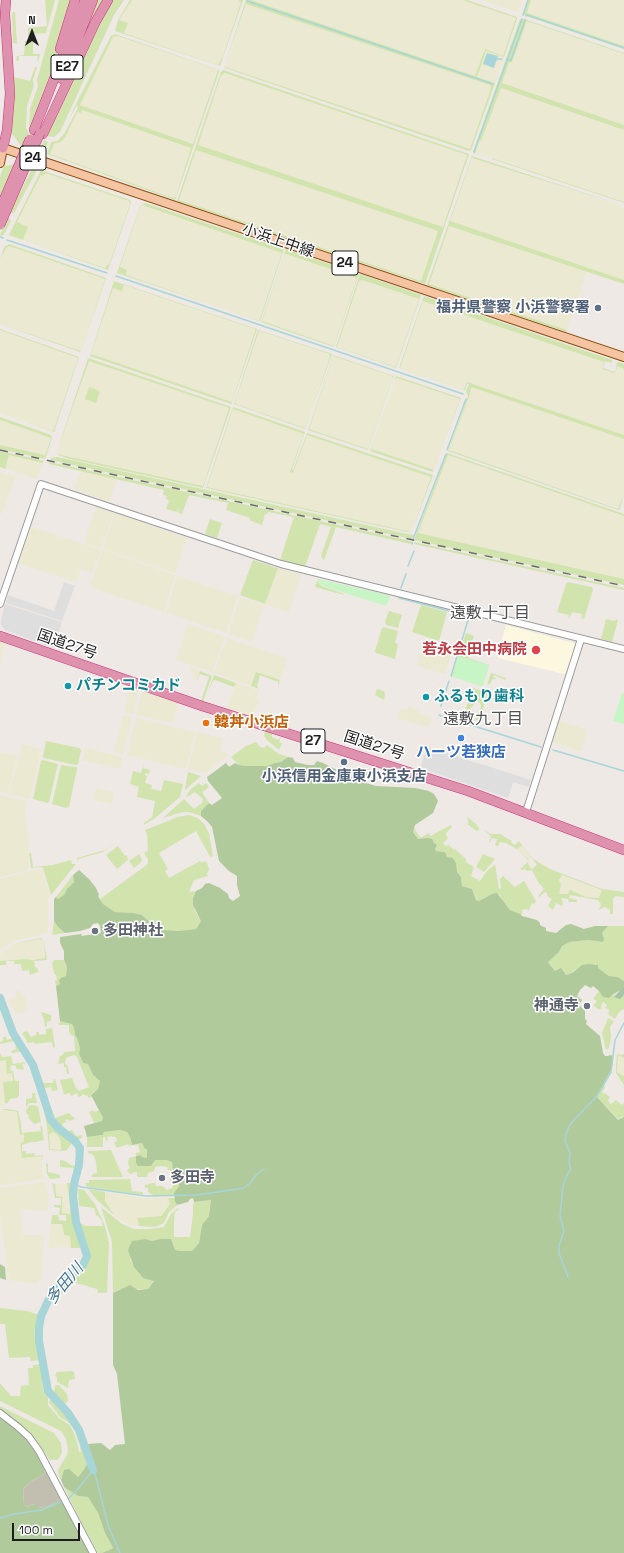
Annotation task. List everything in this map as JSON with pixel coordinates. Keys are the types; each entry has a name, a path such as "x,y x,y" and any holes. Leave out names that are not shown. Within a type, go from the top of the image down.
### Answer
{"highway":[{"path":"1,148 8,130 10,104 10,75 5,14 6,0"},
{"path":"41,113 75,0"},
{"name":"E27","path":"39,132 41,113 85,0"},
{"name":"E27","path":"0,209 39,132 93,0"},
{"path":"0,225 39,132 108,0"},
{"path":"0,7 5,80 1,148"},
{"name":"国道27号","path":"0,636 175,698 468,791 624,850"}],"main road":[{"path":"0,163 1,148"},
{"name":"小浜上中線","path":"1,148 624,357"}],"street":[{"path":"0,604 41,484 281,564 624,649"},
{"path":"526,812 581,638"},
{"path":"0,1413 18,1427 35,1444 93,1553"}],"shaded area":[{"path":"132,0 242,1 223,56 218,65 124,33 119,20"},
{"path":"251,0 462,0 516,18 516,20 503,56 485,49 476,76"},
{"path":"482,0 523,0 518,12"},
{"path":"531,0 624,0 624,46 527,13"},
{"path":"246,4 490,85 492,88 470,149 225,67"},
{"path":"527,21 624,54 624,125 502,83 509,62 512,62"},
{"path":"113,36 118,36 218,70 193,144 80,105"},
{"path":"486,51 504,57 495,83 477,77"},
{"path":"225,73 467,155 443,227 197,145 221,74"},
{"path":"500,88 624,130 624,202 493,158 475,154"},
{"path":"82,110 192,148 176,196 173,198 49,154 54,144 66,136 77,111"},
{"path":"196,150 438,231 421,281 179,200"},
{"path":"473,158 624,207 624,280 450,221"},
{"path":"45,172 129,201 130,204 109,266 107,265 105,268 23,240 17,222 41,175"},
{"path":"142,205 282,253 259,321 125,275 120,268 140,207"},
{"path":"449,226 587,271 567,330 429,284"},
{"path":"9,246 105,279 81,351 0,324 0,260 6,248"},
{"path":"286,254 357,278 334,346 262,321 284,255"},
{"path":"361,280 419,299 395,367 336,347 359,281"},
{"path":"123,285 255,329 232,402 91,354 113,288"},
{"path":"423,301 604,362 602,369 615,373 618,366 624,369 624,435 468,382 463,390 400,368"},
{"path":"0,330 78,358 54,429 52,431 0,413"},
{"path":"259,331 329,355 330,357 305,428 236,404 235,402"},
{"path":"333,356 392,376 393,378 368,449 309,429"},
{"path":"89,361 229,408 203,486 56,454"},
{"path":"396,378 460,399 434,470 371,450"},
{"path":"471,387 624,439 624,494 619,508 449,450"},
{"path":"233,409 304,434 291,472 293,473 307,435 431,477 411,531 207,487"},
{"path":"0,420 50,437 45,455 0,445"},
{"path":"9,455 43,463 37,479 5,469"},
{"path":"447,455 624,516 624,579 418,533"},
{"path":"81,471 117,479 109,502 74,489"},
{"path":"0,472 15,477 2,514 0,514"},
{"path":"96,507 114,513 101,548 84,543"},
{"path":"115,513 187,538 175,573 103,549"},
{"path":"31,527 101,550 92,573 81,569 76,582 18,563"},
{"path":"102,550 175,575 164,612 90,587"},
{"path":"278,568 301,575 289,612 265,604"},
{"path":"177,576 238,596 226,633 166,613"},
{"path":"64,582 75,586 62,621 6,603 8,595 54,611"},
{"path":"240,597 264,605 252,642 228,634"},
{"path":"5,604 62,622 53,648 5,630 1,625 1,620"},
{"path":"188,624 225,637 212,672 176,660"},
{"name":"若永会田中病院","path":"506,625 574,643 576,645 566,673 564,674 498,658 497,655"},
{"path":"227,638 287,658 280,680 256,672 251,686 214,673"},
{"path":"425,639 453,649 445,674 417,666"},
{"path":"0,641 5,642 0,667"},
{"path":"191,667 200,671 197,681 194,680 195,677 192,677 193,673 190,672"},
{"path":"236,683 259,691 256,698 260,700 251,716 227,708"},
{"path":"130,687 138,690 133,714 124,712"},
{"path":"143,690 178,703 173,723 136,715"},
{"path":"408,706 419,710 418,713 431,717 428,727 397,718 400,708 407,710"},
{"path":"123,715 132,717 123,754 114,751"},
{"path":"136,718 195,732 186,769 127,755"},
{"path":"559,721 588,730 582,750 579,751 552,742"},
{"path":"197,732 223,738 220,751 229,754 205,773 188,769"},
{"path":"22,744 41,749 30,799 9,794"},
{"path":"427,747 531,780 529,787 513,782 508,798 423,769 421,766"},
{"path":"85,748 122,757 120,769 83,760"},
{"path":"0,752 17,756 8,793 0,792"},
{"path":"96,788 114,792 112,804 93,800"},
{"path":"0,795 27,802 25,815 29,841 29,868 27,870 0,877"},
{"path":"522,845 532,859 529,860 517,849"},
{"path":"38,869 42,872 50,896 48,899 47,932 45,934 16,940 0,949 0,879"},
{"path":"561,875 602,890 598,898 585,897 570,891 568,894 559,894 561,886 559,880"},
{"path":"41,939 44,941 45,958 0,961 0,955 12,946 24,941"},
{"path":"20,990 21,996 25,996 27,1009 24,1012 15,1014 9,1000 17,998 15,991"},
{"path":"618,1055 624,1058 624,1076 617,1072"},
{"path":"6,1060 7,1073 12,1073 13,1081 3,1083 5,1107 0,1106 0,1061"},
{"path":"0,1109 17,1112 20,1135 24,1134 25,1143 20,1143 22,1158 42,1156 44,1179 0,1185"},
{"path":"52,1132 57,1135 61,1141 61,1150 50,1149 49,1134"},
{"path":"45,1182 49,1195 48,1211 20,1209 23,1235 44,1235 42,1278 36,1283 9,1280 0,1214 0,1188"},
{"path":"67,1183 70,1214 62,1214 62,1197 56,1196 54,1185"},
{"path":"105,1192 143,1198 168,1198 170,1204 161,1216 137,1218 139,1226 135,1226 124,1222 114,1215 105,1201"},
{"path":"51,1224 62,1224 64,1234 70,1235 71,1248 48,1248"},
{"path":"46,1468 62,1499 48,1506 38,1508 34,1504 25,1507 23,1489 30,1482 43,1475"}],"green space":[{"path":"45,0 55,0 46,33 31,34 31,39 28,39 28,28 47,26"},
{"path":"59,0 72,0 60,45 31,130 29,127 30,109 38,86 37,80"},
{"path":"97,0 105,0 73,65"},
{"path":"112,0 124,0 114,15 60,132 54,137 46,136 94,33"},
{"path":"130,0 132,0 119,20 128,23 124,33 218,65 223,56 241,2 238,0 243,0 220,66 115,31 118,20"},
{"path":"246,0 251,0 475,76 485,49 503,56 516,18 462,0 467,0 517,17 504,57 486,51 477,77 495,83 471,150 469,151 225,68 224,66","holes":["246,4 490,85 491,88 470,149 225,67 224,66"]},
{"path":"527,0 531,0 527,13 624,46 624,49 523,15"},
{"path":"13,12 15,12 17,44 13,43"},
{"path":"520,19 524,19 624,54 527,21 512,62 509,63 502,83 624,125 624,130 501,88 481,141 479,141 475,154 473,152"},
{"path":"115,34 219,70 175,200 47,154 51,142 57,141 64,134 78,108 77,105 68,121 77,102 111,36","holes":["118,36 218,70 193,144 80,105 113,37","82,110 191,148 176,196 173,198 50,154 54,144 61,142 66,136 77,112 81,113"]},
{"path":"25,41 33,41 33,54 40,54 38,61 38,56 19,56 19,61 16,61 17,56 24,55"},
{"path":"35,67 37,67 33,80 34,85 27,106 26,128 29,133 24,147 21,146 14,136 11,135 14,101 14,77 30,81"},
{"path":"223,70 469,154 425,284 177,201 221,72","holes":["225,73 467,155 443,227 198,145 221,75","196,150 438,231 421,281 179,200"]},
{"path":"44,140 48,142 44,154 39,152"},
{"path":"472,156 624,206 472,158 450,221 624,280 624,284 449,226 429,284 567,330 566,332 427,285"},
{"path":"492,159 624,202 624,203"},
{"path":"17,163 0,203 0,177 4,165 7,166"},
{"path":"33,167 36,168 36,172 14,213 9,214"},
{"path":"41,170 130,200 131,203 108,270 27,241 105,268 109,265 130,204 129,201 45,173 43,176 41,175 17,222 28,227 23,240 9,235"},
{"path":"145,203 284,249 260,321 282,253 142,205 140,207 120,267 127,270 126,275 226,310 117,273 140,206"},
{"path":"8,217 11,221 3,236 0,235"},
{"path":"9,244 106,278 81,351 105,279 9,246 6,248 0,260 4,247"},
{"path":"286,249 359,274 334,347 261,322","holes":["286,254 357,278 334,346 262,321 284,255"]},
{"path":"360,274 421,295 396,368 336,347","holes":["362,280 419,299 395,367 337,347 359,281"]},
{"path":"114,281 257,329 232,403 231,404 90,356","holes":["124,285 255,329 232,402 91,354 113,288 122,291"]},
{"path":"424,296 612,360 612,363 605,361 603,368 615,372 616,364 618,362 624,364 624,369 618,366 615,373 602,369 604,362 423,301 400,368 463,390 399,368"},
{"path":"0,324 81,351 80,352"},
{"path":"0,329 79,357 54,432 0,413 52,431 54,429 78,358"},
{"path":"258,330 332,354 312,411 330,357 329,354 259,331 235,402 236,404 305,428 306,427 305,429 234,404"},
{"path":"333,355 394,376 368,450 308,430","holes":["333,356 392,376 393,378 368,449 309,429"]},
{"path":"88,358 231,407 203,488 66,458 56,454","holes":["89,361 229,408 203,486 56,454"]},
{"path":"396,376 461,398 441,450 460,399 397,378 395,379 371,449 434,470 433,472 370,451"},
{"path":"467,382 624,435 624,439 471,387 470,394 449,450 618,509 624,494 620,509 618,510 448,451 468,396 466,391 469,384 467,384 465,390 463,390"},
{"path":"89,387 100,391 96,403 85,399"},
{"path":"233,407 305,432 292,469 293,470 307,433 433,475 412,531 407,532 206,488","holes":["233,409 304,434 290,472 293,473 307,435 431,477 412,531 207,487"]},
{"path":"0,417 51,435 52,438 45,459 0,449 0,445 45,455 51,438 0,420"},
{"path":"0,451 44,461 43,463 9,455 5,469 0,467"},
{"path":"447,453 624,514 624,516 448,455 418,533 624,579 624,585 414,540"},
{"path":"57,457 414,535 412,539 51,460 51,458"},
{"path":"50,462 411,541 411,544 336,527 324,560 321,556 331,527 320,524 305,567 280,560 294,517 268,512 265,514 262,525 249,520 250,518 226,510 228,503 189,495 182,514 178,513 180,505 177,512 166,509 169,501 166,498 167,496 163,495 164,490 49,464"},
{"path":"210,519 222,523 217,538 205,534"},
{"path":"414,542 624,588 624,590 414,544"},
{"path":"253,560 278,568 265,604 240,595"},
{"path":"317,580 388,595 390,598 386,606 326,587 319,583"},
{"path":"317,581 322,586 344,595 315,587"},
{"path":"568,582 592,587 593,590 584,619 581,618 582,614 573,612 568,619 569,615 557,612"},
{"path":"421,605 447,612 439,641 412,632"},
{"path":"389,611 402,615 398,628 386,625 385,621"},
{"path":"606,619 615,621 616,619 618,620 612,642 601,639"},
{"path":"384,627 398,631 395,643 398,644 395,659 376,653 375,651 382,628"},
{"path":"466,633 474,636 468,658 489,665 483,685 481,686 452,676"},
{"path":"458,656 489,665 483,685 481,686 453,677"},
{"path":"200,671 212,676 203,702 201,701 209,677 200,674 197,681"},
{"path":"256,672 280,680 278,687 278,682 260,675 257,686 259,689 251,686"},
{"path":"491,673 506,678 505,680 494,675 493,677 496,678 487,685"},
{"path":"214,675 236,683 234,687 215,680 213,681 208,692"},
{"path":"473,688 488,693 479,721 475,720 481,705 479,702 475,702 471,707 468,717 463,716"},
{"path":"377,689 384,691 384,700 375,695"},
{"path":"622,693 624,694 624,724 613,721"},
{"path":"265,730 272,732 273,738 278,740 281,737 279,742 282,743 279,750 264,736"},
{"path":"46,741 79,748 81,750 78,764 76,765 44,758 43,756"},
{"path":"256,742 260,747 264,748 267,745 279,754 288,757 281,762 267,766 247,766 239,765 231,757 246,746"},
{"path":"288,757 293,758 295,762 308,765 314,765 317,761 359,781 376,786 415,788 429,791 434,794 438,801 433,813 415,825 413,832 418,839 432,839 437,845 435,849 436,851 445,852 447,857 453,858 456,863 457,872 461,877 462,886 472,889 476,900 479,901 497,893 510,910 522,916 537,920 540,925 546,928 546,931 556,933 566,925 571,924 584,929 595,926 608,926 602,933 604,939 603,942 588,940 570,942 562,946 559,952 548,962 555,971 561,968 566,975 572,973 582,965 598,965 598,968 609,976 618,977 624,981 624,986 621,990 609,998 603,997 593,986 591,988 585,985 577,996 582,1000 579,1005 585,1011 585,1019 587,1021 586,1024 600,1036 603,1053 605,1056 613,1056 612,1068 597,1096 618,1120 624,1117 624,1553 102,1553 113,1548 105,1533 98,1513 88,1497 78,1496 64,1487 61,1480 64,1470 69,1469 78,1477 83,1471 92,1456 88,1444 101,1443 110,1450 115,1445 125,1444 117,1374 113,1365 113,1293 130,1285 138,1290 148,1289 154,1281 143,1278 134,1267 128,1250 132,1241 146,1239 152,1241 171,1239 175,1250 192,1251 199,1243 202,1225 209,1216 211,1200 194,1202 193,1198 188,1202 177,1205 174,1193 179,1186 178,1179 173,1172 172,1162 166,1160 155,1160 151,1166 138,1166 136,1163 136,1156 141,1155 142,1157 147,1158 147,1149 145,1149 142,1143 132,1145 127,1132 120,1130 104,1132 103,1135 87,1137 84,1126 102,1121 103,1118 91,1095 98,1089 100,1081 93,1075 88,1064 83,1063 79,1054 80,1048 72,1024 60,1021 56,986 60,984 59,980 61,978 66,976 67,966 64,960 64,951 60,943 60,937 101,933 98,923 93,924 90,928 65,933 54,921 54,899 56,897 58,899 64,895 67,889 74,882 73,875 79,870 96,888 99,895 98,896 103,904 115,912 142,915 153,925 164,930 178,931 196,929 201,921 193,905 193,898 196,891 202,888 205,884 209,883 220,888 228,894 229,898 233,901 240,896 237,885 237,876 229,871 219,861 212,827 201,816 201,811 209,803 212,805 222,798 208,781 207,777 226,763 229,767 235,763 247,766 267,766 281,762"},
{"path":"43,760 58,764 48,803 33,799 41,761"},
{"path":"144,762 143,768 150,770 149,774 145,773 147,776 145,783 152,785 151,789 161,791 164,780 183,784 180,797 154,819 144,825 144,823 152,817 155,801 137,797 139,787 130,784 133,771 141,773"},
{"path":"61,765 76,767 77,769 69,807 66,808 52,804"},
{"path":"367,769 367,773 370,775 368,780 358,777 361,770 365,771"},
{"path":"188,772 201,776 185,790 185,788"},
{"path":"199,783 202,786 206,783 209,787 202,792 209,803 201,811 201,816 189,812 183,812 163,818 184,799 194,809 202,803 203,799 195,792 187,797 186,796 191,789"},
{"path":"189,815 198,818 204,824 209,833 213,856 210,857 196,831 159,853 168,869 165,871 169,878 200,861 202,863 205,861 207,863 209,869 207,874 208,876 194,880 189,892 196,891 193,898 195,911 201,921 196,929 178,931 164,930 153,925 142,915 115,912 103,904 100,899 148,864 148,859 144,853 148,851 147,834 145,830 178,817"},
{"path":"467,817 480,829 477,831 467,824 469,823"},
{"path":"451,825 452,827 446,833 448,838 443,843 446,846 449,845 454,850 455,849 466,859 466,862 474,867 471,876 480,881 487,871 495,864 499,889 501,888 500,879 503,876 515,887 524,881 536,901 534,904 532,903 529,910 523,909 521,916 510,910 503,902 500,895 492,894 479,901 476,899 472,889 462,886 461,877 457,873 456,863 447,857 445,852 436,851 434,843 428,838 418,839 413,832 414,828 420,837 422,837 429,833 430,836"},
{"path":"483,829 491,834 500,834 512,841 511,843 515,845 519,841 533,859 550,869 602,889 624,892 624,897 615,896 613,899 613,914 610,914 610,910 605,907 599,910 601,904 598,900 570,895 569,898 577,900 577,902 569,902 568,899 561,898 563,902 562,906 556,903 553,910 548,906 552,899 547,896 547,893 545,892 539,897 538,896 544,889 538,882 532,870 527,871 525,869 520,869 529,861 528,864 532,869 537,865 522,845 517,849 506,843 500,842 498,846 495,845 497,839 492,838 489,842 491,836","holes":["562,875 602,890 599,898 585,897 570,890 568,894 559,894 561,885 559,880"]},
{"path":"114,844 103,852 78,859 77,861 77,858 105,850"},
{"path":"118,846 125,856 127,855 128,860 117,869 106,855"},
{"path":"29,853 31,853 33,867 53,865 71,860 72,864 76,864 51,895 43,868 31,868"},
{"path":"139,854 142,859 141,862 134,868 129,861"},
{"path":"483,854 495,859 484,872 476,867"},
{"path":"73,875 74,882 67,889 64,895 58,899 56,897"},
{"path":"54,921 58,927 65,933 52,935"},
{"path":"608,926 624,926 624,981 618,977 609,976 597,968 575,969 572,973 566,975 555,971 548,961 559,952 562,946 570,942 588,940 602,942 602,933"},
{"path":"41,938 44,941 41,939 18,943 7,948 17,943"},
{"path":"44,941 47,960 34,961 38,972 30,975 29,970 22,971 21,964 14,964 14,961 6,961 6,965 0,965 0,961 45,958"},
{"path":"54,960 64,960 67,966 66,976 60,984 56,986 55,981 57,980 52,963"},
{"path":"624,986 624,995 620,999 614,997"},
{"path":"599,991 613,994 617,992 614,996 624,995 624,1009 619,1012 615,1019 608,1014 610,1010 605,1008 607,1005 603,1002 600,1010 595,1007 594,1005 597,1001 593,999"},
{"path":"41,1012 51,1015 51,1021 47,1022 47,1026 45,1027 44,1020"},
{"path":"608,1018 614,1021 610,1027 611,1038 609,1048 606,1050 602,1033"},
{"path":"60,1021 72,1023 80,1048 79,1054 83,1063 88,1064 93,1075 100,1081 98,1089 91,1094 92,1097 89,1098 84,1094 79,1097 77,1093 71,1096 69,1093 64,1095 60,1080 72,1078 76,1088 79,1091 89,1087 77,1057 74,1055 66,1058 65,1063 68,1067 69,1074 67,1074 64,1063 58,1064 60,1056 63,1055 64,1052 75,1051 74,1036 69,1032 69,1025 59,1025"},
{"path":"52,1028 55,1047 53,1048 52,1042 35,1044 34,1042 28,1043 22,1033 27,1031 31,1037 36,1035 36,1032 39,1032 39,1035 46,1034 46,1029"},
{"path":"3,1037 6,1037 7,1040 14,1038 23,1051 12,1053 11,1051 16,1049 14,1041 0,1044 0,1042 3,1041"},
{"path":"0,1053 2,1057 11,1056 13,1064 26,1063 22,1064 24,1069 21,1070 17,1069 15,1065 10,1066 11,1071 13,1071 15,1081 19,1081 19,1095 17,1098 10,1099 7,1104 5,1103 3,1082 13,1081 12,1073 7,1074 6,1060 0,1061"},
{"path":"624,1053 624,1058 618,1055 617,1072 624,1076 624,1085 616,1073 616,1065 617,1054 623,1055"},
{"path":"36,1066 43,1083 53,1083 55,1079 58,1090 52,1091 51,1087 45,1088 49,1107 51,1107 55,1118 69,1113 75,1119 70,1121 68,1119 65,1120 66,1122 62,1124 63,1126 69,1131 72,1130 76,1136 82,1135 82,1138 78,1140 70,1135 58,1125 52,1117"},
{"path":"604,1084 605,1088 602,1092 610,1097 608,1101 611,1104 616,1100 622,1105 624,1103 624,1117 621,1117 619,1120 597,1096"},
{"path":"32,1093 35,1093 37,1103 29,1103 26,1107 26,1099 32,1098"},
{"path":"42,1103 51,1126 76,1147 71,1144 66,1151 49,1150 47,1126","holes":["53,1132 61,1141 61,1150 50,1149 49,1135"]},
{"path":"30,1105 38,1106 41,1122 34,1124 28,1117 29,1116 26,1113 26,1110"},
{"path":"0,1109 18,1111 22,1133 41,1131 40,1126 42,1126 44,1141 31,1142 22,1145 22,1151 26,1151 26,1154 34,1153 35,1156 43,1155 42,1160 42,1156 22,1158 20,1143 24,1142 24,1134 20,1135 17,1112"},
{"path":"93,1110 94,1112 99,1110 103,1118 102,1121 94,1123 89,1112"},
{"path":"121,1130 127,1132 132,1145 129,1146 128,1144 117,1148 114,1142 117,1141 116,1137 112,1136 107,1137 108,1140 106,1141 105,1137 103,1137 103,1147 87,1147 87,1137 103,1135 104,1132"},
{"path":"142,1143 147,1149 147,1158 142,1158 141,1155 137,1156 135,1153 140,1152 138,1145 134,1146"},
{"path":"111,1150 123,1177 91,1177 93,1174 97,1173 96,1162 94,1156 88,1153 88,1151"},
{"path":"136,1156 136,1163 138,1166 144,1166 154,1160 166,1160 172,1162 173,1172 178,1179 179,1186 175,1195 155,1196 148,1192 148,1188 145,1188 145,1185 155,1183 156,1186 162,1186 167,1190 172,1188 173,1185 170,1181 170,1170 168,1170 167,1167 155,1167 154,1171 148,1173 147,1177 137,1177 137,1172 133,1172 133,1174 129,1173 127,1170 130,1168 128,1164 129,1158"},
{"path":"60,1160 75,1166 75,1168 60,1167"},
{"path":"46,1163 48,1164 48,1172 60,1175 60,1178 50,1179 47,1174"},
{"path":"130,1179 132,1191 143,1192 143,1195 87,1187 85,1183 89,1183 89,1180"},
{"path":"52,1183 55,1184 56,1196 62,1197 62,1213 70,1214 67,1183 72,1183 71,1196 74,1222 83,1248 71,1248 70,1236 64,1234 62,1224 51,1224 52,1215 58,1215 59,1220 66,1221 66,1215 59,1215 60,1208 54,1207 54,1205 61,1205 61,1198 55,1198"},
{"path":"78,1189 84,1190 95,1204 105,1226 109,1243 107,1293 98,1293 97,1289 73,1282 71,1287 67,1288 61,1294 56,1295 71,1277 88,1262 88,1251 80,1232 78,1222 86,1226 103,1226 101,1219 96,1215 94,1208 79,1206"},
{"path":"88,1189 105,1192 105,1201 114,1215 98,1201"},
{"path":"168,1198 175,1198 177,1205 169,1212 164,1223 155,1227 139,1226 137,1218 161,1216 170,1204"},
{"path":"211,1200 209,1216 202,1225 199,1243 192,1251 174,1250 173,1244 160,1239 152,1241 146,1239 130,1260 143,1278 154,1280 148,1289 120,1289 113,1293 112,1242 101,1207 122,1224 134,1229 164,1227 171,1214 178,1208 179,1209 175,1212 174,1219 174,1237 190,1237 194,1202"},
{"path":"0,1264 5,1267 6,1280 0,1278"},
{"path":"0,1308 27,1311 39,1315 37,1341 40,1360 31,1361 30,1357 9,1358 5,1324 0,1324"},
{"path":"41,1364 43,1390 48,1397 48,1405 59,1418 70,1425 76,1438 79,1452 81,1452 74,1428 71,1424 60,1417 49,1402 51,1398 72,1422 77,1430 89,1460 78,1477 64,1470 61,1480 59,1477 58,1470 67,1455 68,1450 66,1439 61,1431 0,1401 0,1383 11,1396 20,1396 21,1386 29,1385 28,1368 33,1368 33,1365"},
{"path":"57,1372 74,1372 75,1379 69,1380 68,1388 57,1382 57,1377 55,1376"},
{"path":"55,1385 59,1385 67,1394 68,1401 64,1405 54,1395"},
{"path":"0,1406 54,1433 61,1443 62,1453 60,1457 57,1460 50,1460 31,1435 0,1410"},
{"path":"0,1416 28,1440 46,1468 43,1475 30,1482 23,1489 24,1505 26,1507 34,1504 39,1508 48,1506 62,1499 91,1553 0,1553"},
{"path":"64,1487 78,1496 88,1497 98,1513 105,1533 113,1548 102,1553 98,1553"}],"water":[{"path":"487,53 498,56 494,68 483,64"}],"waterway":[{"path":"523,15 528,0"},
{"path":"247,1 493,84"},
{"path":"526,16 527,15 624,48"},
{"path":"474,152 522,19"},
{"path":"507,60 511,60 525,20"},
{"path":"497,59 502,59"},
{"path":"7,240 107,273"},
{"path":"116,276 463,394"},
{"path":"447,450 466,399"},
{"path":"413,539 446,454"},
{"path":"408,566 414,551"},
{"path":"401,588 406,574"},
{"path":"399,598 461,614"},
{"path":"451,676 469,617"},
{"path":"441,706 449,681"},
{"path":"439,715 541,747"},
{"path":"553,750 624,771"},
{"name":"多田川","path":"0,998 13,1033 33,1065 51,1120 59,1129 75,1141 80,1148 79,1165 74,1184 73,1196 76,1222 87,1256 83,1265 69,1275 49,1299 41,1316 39,1341 48,1391 68,1413 79,1430 93,1470"},
{"path":"568,1277 559,1253 559,1246 564,1231 560,1216 563,1186 571,1169 569,1163 570,1153 565,1141 567,1131 571,1123 597,1096 611,1072 615,1040 624,1023"},
{"path":"74,1184 81,1187 146,1196 197,1195 244,1188 264,1169"},
{"name":"多田川","path":"93,1470 108,1525 120,1553"},
{"path":"67,1500 93,1470"},
{"path":"0,1518 14,1514 42,1510 63,1501"}],"railway":[{"path":"0,450 624,586"}],"place":[{"name":"福井県警察 小浜警察署","path":"598,308"},
{"name":"若永会田中病院","path":"536,650"},
{"name":"パチンコミカド","path":"68,686"},
{"name":"ふるもり歯科","path":"426,697"},
{"name":"韓丼小浜店","path":"206,723"},
{"name":"ハーツ若狭店","path":"461,738"},
{"name":"小浜信用金庫東小浜支店","path":"344,762"},
{"name":"多田神社","path":"95,931"},
{"name":"神通寺","path":"587,1006"},
{"name":"多田寺","path":"162,1178"}],"district":[{"name":"遠敷十丁目","path":"490,614"},
{"name":"遠敷九丁目","path":"483,720"}]}
